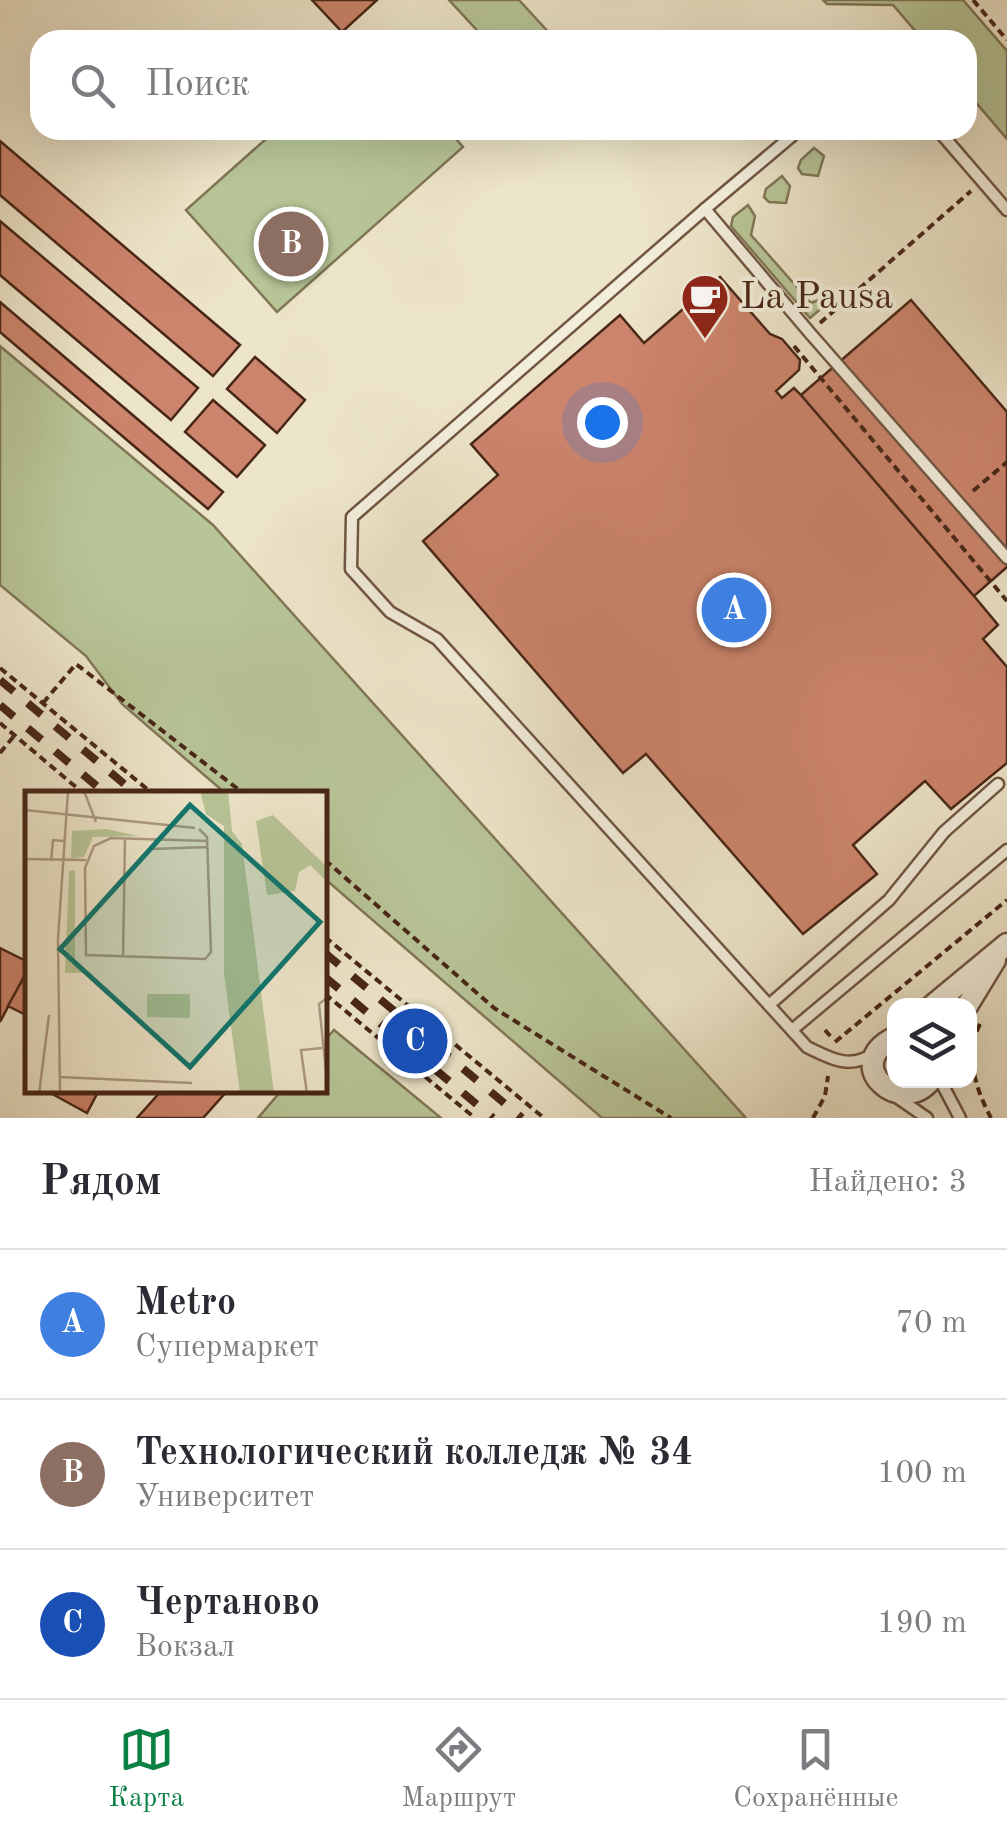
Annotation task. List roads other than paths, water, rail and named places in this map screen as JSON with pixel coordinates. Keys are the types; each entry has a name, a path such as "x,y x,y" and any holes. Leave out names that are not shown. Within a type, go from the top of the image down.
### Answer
{"street":[{"path":"942,998 1006,945"},
{"path":"977,1008 1006,945"},
{"path":"884,1045 872,1070 889,1093 908,1098 927,1088"}],"lane":[{"path":"787,140 352,517 351,569 390,612 436,639 807,1046 831,1059 884,1045"},
{"path":"947,140 1007,210"},
{"path":"705,209 1007,558"},
{"path":"769,1004 890,900 944,832 998,784"},
{"path":"792,1030 1007,850"},
{"path":"944,1088 960,1118"},
{"path":"889,1093 927,1118"}],"railway":[{"path":"0,680 133,791"},
{"path":"0,705 103,791"},
{"path":"328,956 522,1118"},
{"path":"328,980 493,1118"}],"place":[{"name":"Технологический колледж № 34","path":"291,244"},
{"name":"La Pausa","path":"705,340"},
{"name":"Metro","path":"734,610"},
{"name":"Чертаново","path":"415,1041"}]}
